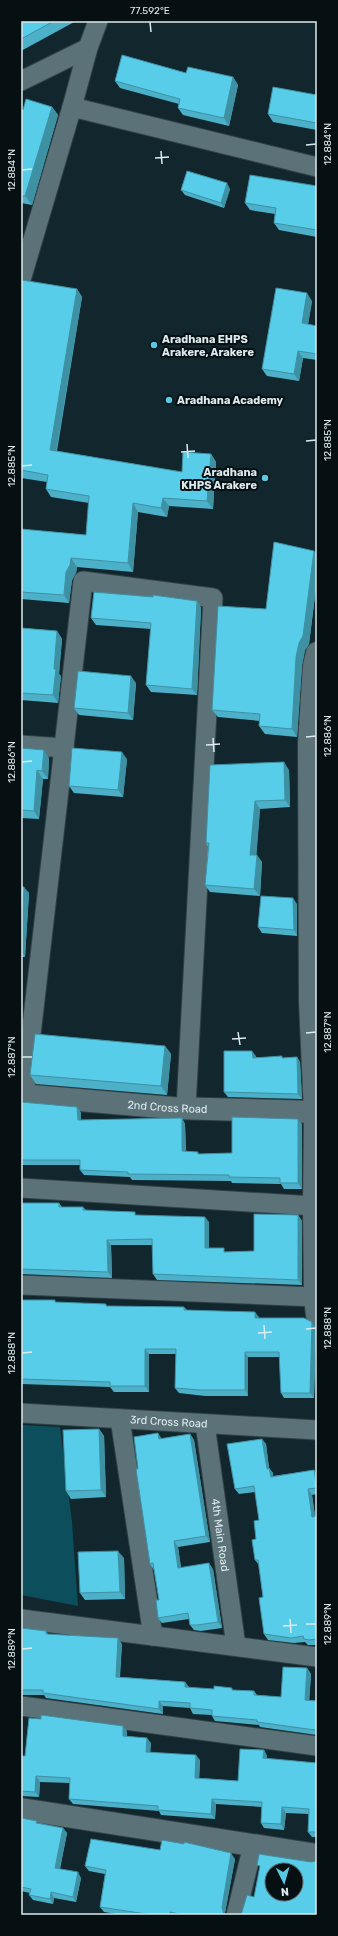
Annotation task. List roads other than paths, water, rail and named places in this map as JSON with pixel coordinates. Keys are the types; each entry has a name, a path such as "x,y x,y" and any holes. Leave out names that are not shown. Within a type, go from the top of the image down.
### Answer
{"street":[{"path":"21,280 88,48 98,21"},
{"path":"21,81 88,48"},
{"path":"72,107 317,167"},
{"path":"23,1096 83,581 213,598 186,1108"},
{"path":"21,1285 316,1306 314,1206 316,1112 310,1002 309,743 317,652"},
{"path":"21,745 64,748"},
{"name":"2nd Cross Road","path":"23,1096 186,1108 316,1112"},
{"path":"21,1188 314,1206"},
{"name":"3rd Cross Road","path":"21,1413 317,1430"},
{"path":"120,1419 153,1636"},
{"name":"4th Main Road","path":"205,1424 236,1646"},
{"path":"21,1619 317,1657"},
{"path":"21,1706 317,1746"},
{"path":"21,1809 317,1855"},
{"path":"236,1915 253,1845"}],"place":[{"name":"Aradhana EHPS Arakere, Arakere","path":"154,345"},
{"name":"Aradhana Academy","path":"169,400"},
{"name":"Aradhana KHPS Arakere","path":"265,478"}]}
